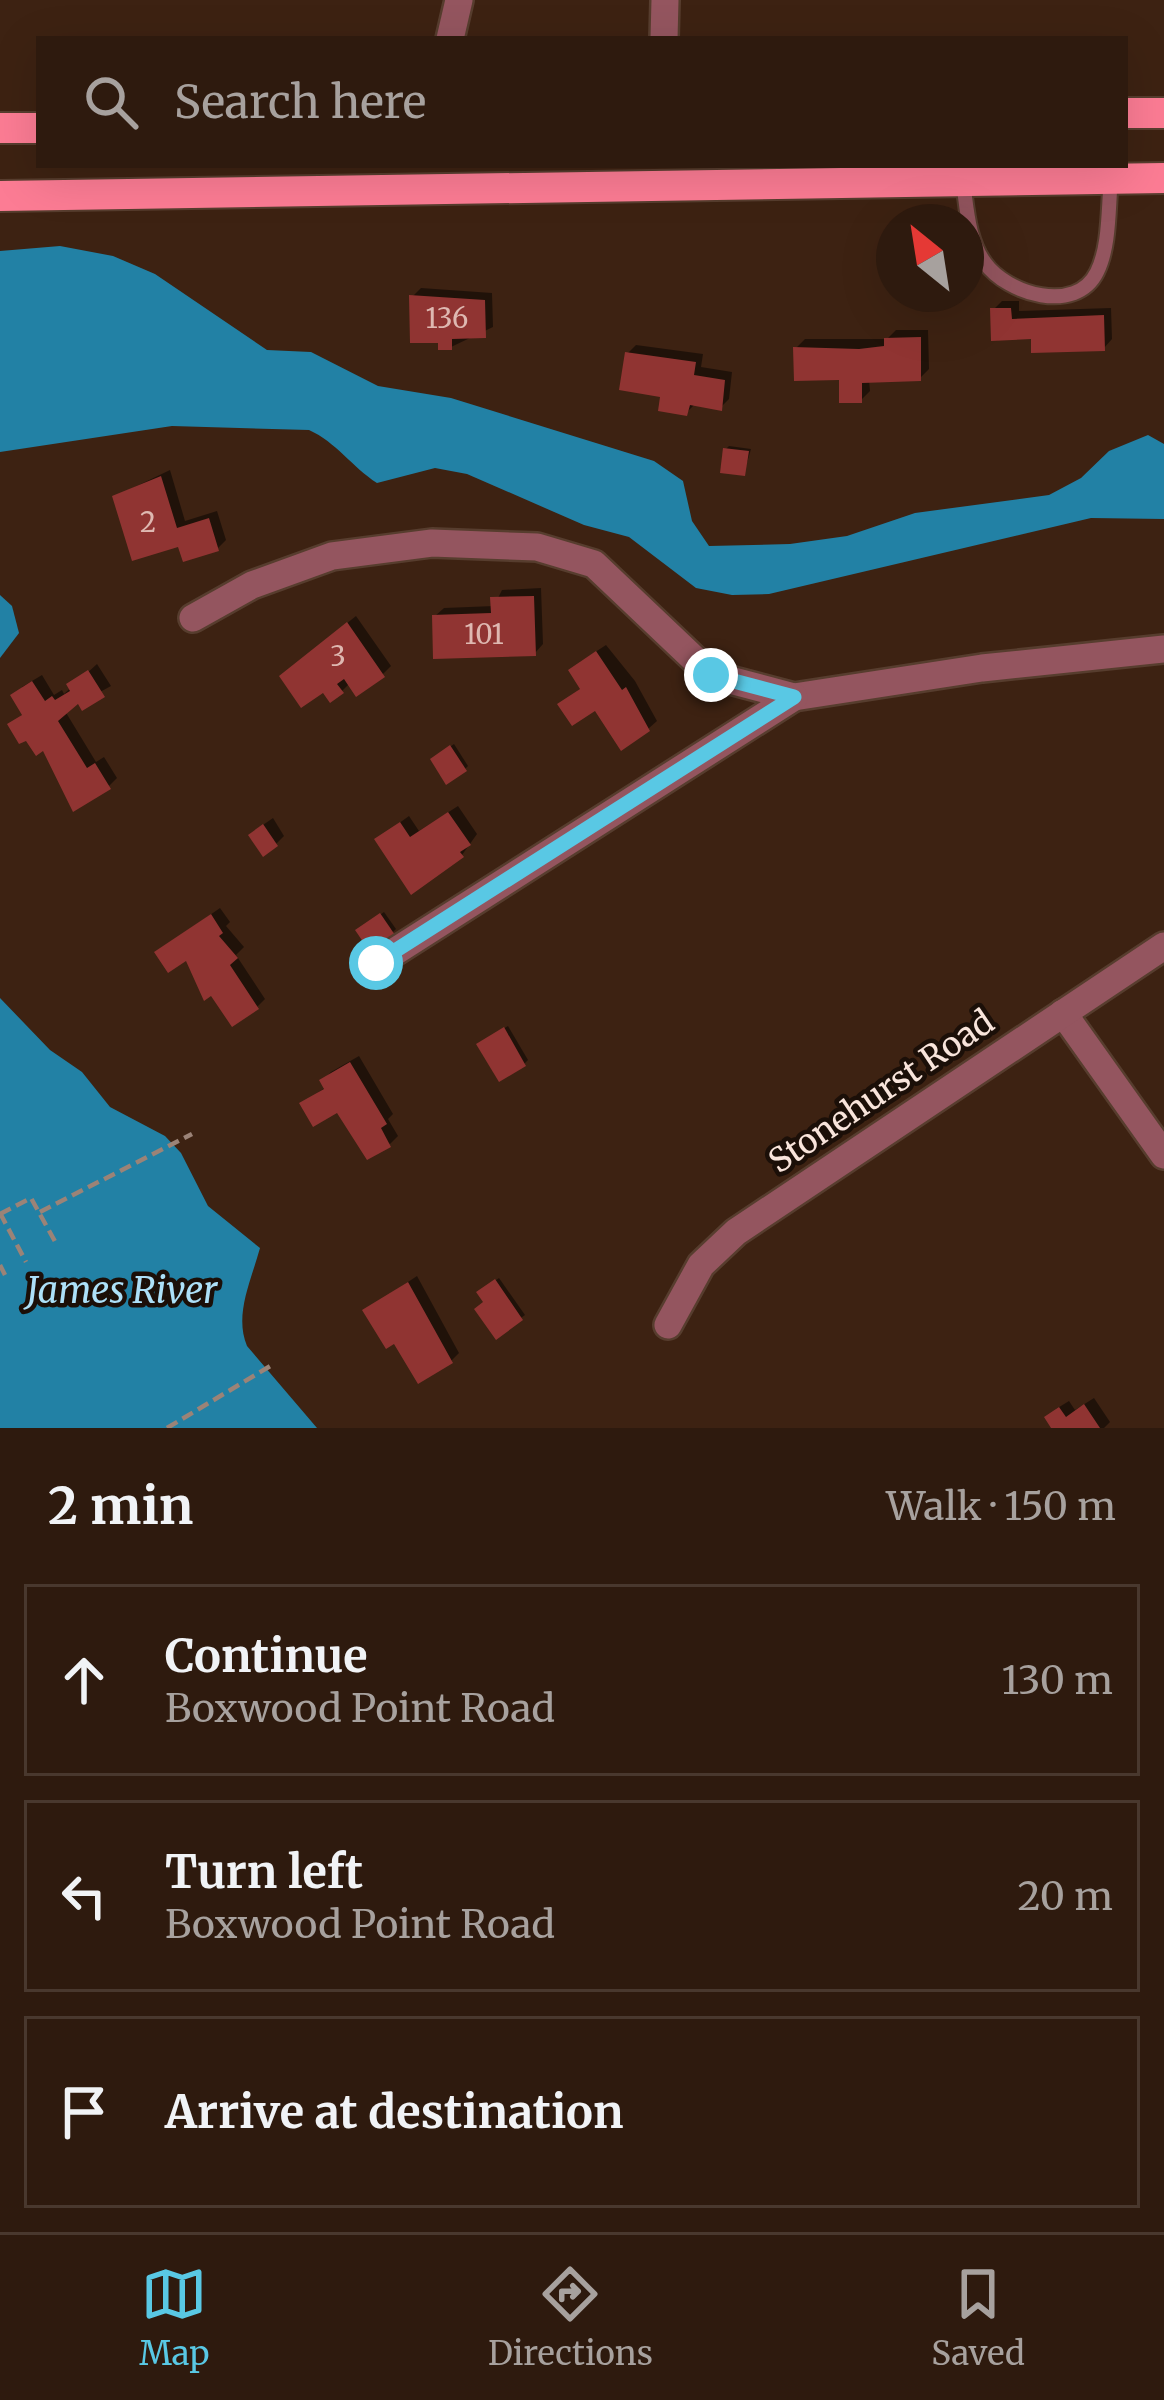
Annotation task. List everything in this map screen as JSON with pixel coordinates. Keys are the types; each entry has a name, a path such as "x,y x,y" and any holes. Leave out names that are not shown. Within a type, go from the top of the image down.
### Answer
{"main road":[{"path":"1128,113 1164,113"},
{"path":"0,128 36,128"},
{"path":"0,196 659,176 963,182 1164,178"}],"street":[{"path":"451,36 459,0"},
{"path":"664,36 665,0"},
{"path":"193,618 252,585 332,556 432,543 537,547 594,564 711,675 794,697 982,668 1164,649"},
{"path":"376,963 794,697"},
{"name":"Stonehurst Road","path":"668,1325 701,1265 736,1232 1164,946"},
{"path":"1063,1013 1164,1155"}],"lane":[{"path":"963,182 970,231 984,262 1003,281 1029,295 1058,296 1083,289 1095,277 1111,179"}],"path":[{"path":"40,1212 193,1134"},
{"path":"26,1262 0,1214 32,1198 57,1245"},
{"path":"0,1265 5,1275"},
{"path":"167,1428 272,1365"}],"water":[{"path":"60,246 113,256 155,274 267,350 311,352 378,386 451,398 654,461 683,481 692,521 709,546 790,544 847,536 915,513 1049,495 1081,478 1109,451 1148,435 1164,444 1164,519 1091,518 769,594 732,595 696,588 629,537 584,525 467,474 435,468 377,483 309,430 172,426 0,452 0,251"},
{"path":"0,595 12,606 19,633 0,658"},
{"name":"James River","path":"0,998 50,1050 82,1072 110,1107 165,1136 181,1153 208,1206 260,1248 243,1310 243,1334 247,1346 317,1428 0,1428"}],"building":[{"path":"409,295 485,300 486,338 452,339 452,350 438,350 438,343 410,343"},
{"path":"990,308 1011,308 1012,319 1104,315 1105,351 1031,353 1031,339 991,341"},
{"path":"921,337 921,381 862,383 862,403 839,403 839,380 794,381 793,347 859,349 884,346 884,338"},
{"path":"625,352 696,362 694,375 725,380 722,411 690,405 687,416 658,411 660,397 619,390"},
{"path":"723,448 749,451 745,476 720,473"},
{"path":"161,476 177,528 209,518 219,551 183,562 178,547 132,561 112,496"},
{"path":"534,596 536,656 433,659 432,615 491,613 490,597"},
{"path":"347,622 385,677 356,697 344,679 337,684 344,693 330,703 323,693 301,708 279,676"},
{"path":"596,651 622,690 626,687 650,731 621,751 595,711 572,726 557,704 580,689 568,670"},
{"path":"88,670 105,697 82,711 78,704 58,721 87,768 95,763 111,789 73,812 43,751 36,756 26,741 19,744 7,724 22,715 10,695 32,681 45,701 52,696 55,700 70,691 66,684"},
{"path":"450,745 467,771 446,785 430,759"},
{"path":"448,812 471,845 460,852 464,857 411,895 374,839 400,822 410,837"},
{"path":"263,824 278,846 263,857 248,835"},
{"path":"380,913 395,935 370,952 355,930"},
{"path":"211,914 223,933 219,936 238,958 230,965 259,1009 232,1027 211,996 204,1001 186,961 168,973 154,952"},
{"path":"504,1027 526,1066 499,1082 476,1044"},
{"path":"350,1062 387,1124 381,1128 391,1147 367,1160 337,1113 313,1127 299,1103 324,1089 319,1080"},
{"path":"495,1279 523,1320 496,1340 474,1309 483,1302 476,1292"},
{"path":"408,1282 453,1363 418,1384 394,1344 386,1349 362,1310"},
{"path":"1084,1404 1100,1428 1051,1428 1044,1417 1059,1407 1066,1417"}],"route":[{"path":"376,963 794,697 711,675"}]}
